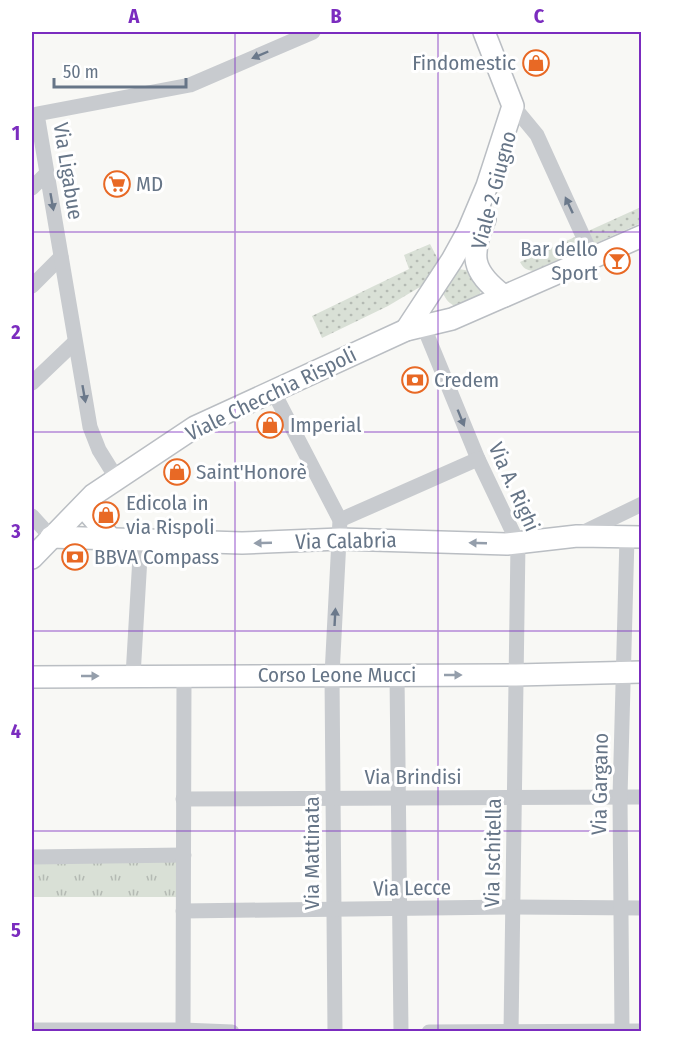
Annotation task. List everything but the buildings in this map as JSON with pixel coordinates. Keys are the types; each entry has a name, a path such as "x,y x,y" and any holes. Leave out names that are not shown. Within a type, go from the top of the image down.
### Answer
{"street":[{"path":"484,32 513,106 537,135 593,258"},
{"name":"Via Ligabue","path":"117,479 99,450 90,427 37,114 190,85 307,33"},
{"path":"414,328 468,231 487,186 513,106"},
{"name":"Viale 2 Giugno","path":"472,310 481,304 485,297 485,281 476,261 476,244 508,156 513,106"},
{"path":"32,188 47,173"},
{"name":"Viale Checchia Rispoli","path":"32,558 93,495 195,427 414,328 453,319 642,236"},
{"path":"32,286 61,257"},
{"path":"472,310 452,311 441,300 438,285 446,271 453,267 460,264 476,268 490,285 504,296"},
{"name":"Via A. Righi","path":"414,328 518,543 516,675"},
{"path":"32,383 75,342"},
{"path":"273,391 340,530 478,459"},
{"path":"576,536 642,504"},
{"path":"83,506 111,539"},
{"path":"32,516 51,537"},
{"name":"Via Calabria","path":"51,537 242,543 340,530 507,544 576,536 634,537"},
{"name":"Via Mattinata","path":"335,1032 332,675 340,530"},
{"name":"Via Gargano","path":"622,1031 620,797 633,673 634,537"},
{"path":"133,676 141,540"},
{"name":"Corso Leone Mucci","path":"32,677 633,673"},
{"path":"398,675 401,1032"},
{"name":"Via Ischitella","path":"511,1031 516,675"},
{"path":"183,1031 184,676"},
{"name":"Via Brindisi","path":"183,799 642,797"},
{"path":"32,857 184,855"},
{"name":"Via Lecce","path":"183,911 513,907 642,908"},
{"path":"32,1030 232,1032"},
{"path":"429,1032 642,1031"}],"green space":[{"path":"641,207 641,223 533,271 522,266 520,262"},
{"path":"430,244 440,263 425,284 388,306 322,338 312,316 409,269 404,255"},
{"path":"459,269 470,271 481,289 479,298 456,307 443,293"},
{"path":"32,861 182,861 182,897 32,897"}],"place":[{"name":"Findomestic","path":"536,63"},
{"name":"MD","path":"117,184"},
{"name":"Bar dello Sport","path":"617,261"},
{"name":"Credem","path":"415,380"},
{"name":"Imperial","path":"270,425"},
{"name":"Saint'Honorè","path":"177,472"},
{"name":"Edicola in via Rispoli","path":"106,515"},
{"name":"BBVA Compass","path":"75,557"}]}
